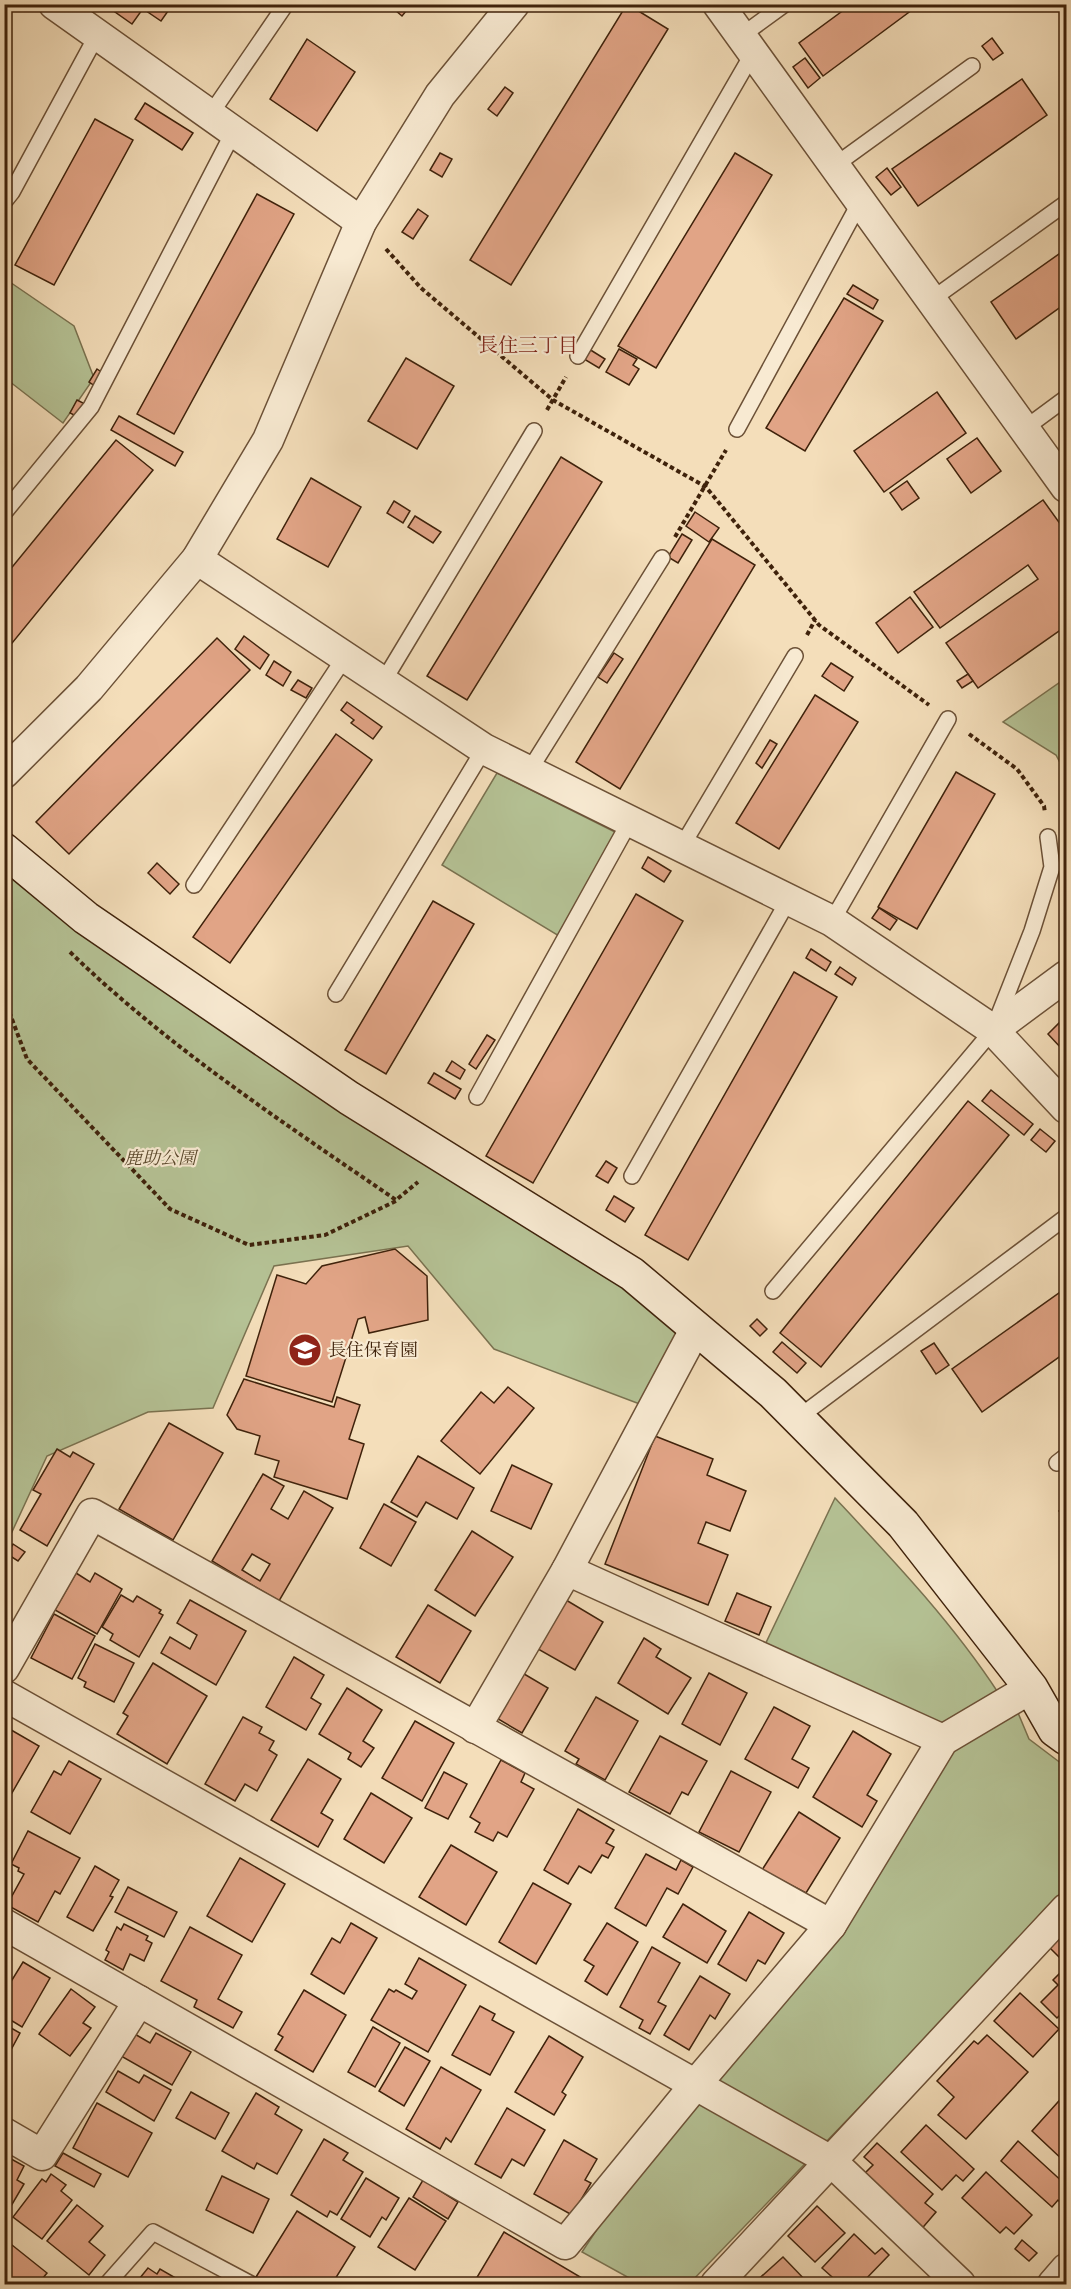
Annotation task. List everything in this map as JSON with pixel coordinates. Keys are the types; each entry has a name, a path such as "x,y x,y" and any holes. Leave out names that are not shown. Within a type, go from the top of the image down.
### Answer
{"street":[{"path":"4,773 89,688 197,559 268,440 361,222 440,94 514,4"},
{"path":"718,4 1066,487"},
{"path":"67,8 96,34 361,222"},
{"path":"197,559 484,749 832,921 993,1030 1066,1108"},
{"path":"4,850 86,918 349,1098 632,1274 773,1393 903,1524 1063,1730"},
{"path":"993,1030 1066,976"},
{"path":"475,1728 567,1570 696,1328"},
{"path":"4,1668 92,1514 831,1925"},
{"path":"567,1570 944,1740"},
{"path":"4,1924 565,2244 696,2084 831,1925 944,1740 1031,1688"},
{"path":"4,1695 831,2161 960,2284"},
{"path":"716,2284 1066,1909"},
{"path":"4,2133 42,2155 139,2001"},
{"path":"1053,2284 1066,2269"}],"lane":[{"path":"4,513 90,407 222,123 286,4"},
{"path":"578,357 747,44 785,4"},
{"path":"4,201 12,192 96,34"},
{"path":"834,166 972,66"},
{"path":"737,429 860,202"},
{"path":"931,300 1066,203"},
{"path":"1024,429 1066,398"},
{"path":"383,682 534,431"},
{"path":"529,771 662,558"},
{"path":"682,846 795,656"},
{"path":"194,885 345,657"},
{"path":"832,921 948,718"},
{"path":"336,994 484,749"},
{"path":"477,1096 630,821"},
{"path":"773,1291 993,1030 1032,931 1052,867 1048,837"},
{"path":"632,1176 789,899"},
{"path":"798,1418 1066,1217"},
{"path":"107,2284 153,2232 251,2284"}],"path":[{"path":"361,222 421,288 553,400 706,487 819,625 1017,769 1044,806 1048,837"},
{"path":"534,431 578,357"},
{"path":"662,558 706,487 737,429"},
{"path":"62,944 110,991 256,1103 396,1200"},
{"path":"4,998 27,1059 171,1209 249,1245 326,1235 396,1200 446,1158"}],"green space":[{"path":"4,278 74,326 94,378 63,423 5,378"},
{"path":"1066,678 1066,774 1056,755 1003,722"},
{"path":"497,773 617,833 559,936 442,865"},
{"name":"鹿助公園","path":"5,850 696,1328 653,1409 494,1349 408,1246 274,1266 213,1408 148,1412 47,1456 5,1547"},
{"path":"835,1498 942,1617 999,1694 942,1728 763,1649"},
{"path":"1016,1708 1029,1739 1066,1767 1066,1893 689,2284 640,2284 582,2252 621,2193 949,1744"}],"building":[{"path":"110,4 133,4 142,10 132,24 108,7"},
{"path":"136,4 173,4 161,21"},
{"path":"388,4 412,4 402,16"},
{"path":"627,4 668,29 511,285 470,260"},
{"path":"852,4 920,4 823,76 799,43"},
{"path":"992,38 1003,53 993,60 982,46"},
{"path":"307,39 355,72 317,131 270,99"},
{"path":"805,58 820,78 808,88 793,67"},
{"path":"1022,79 1047,115 918,206 892,169"},
{"path":"505,87 513,93 497,116 488,109"},
{"path":"145,103 193,133 182,150 135,119"},
{"path":"95,119 133,140 54,285 15,265"},
{"path":"440,153 452,159 442,177 430,170"},
{"path":"735,153 772,175 656,368 618,346"},
{"path":"887,168 901,187 891,195 876,177"},
{"path":"257,194 294,214 174,434 137,414"},
{"path":"418,209 428,216 413,239 402,232"},
{"path":"1066,249 1066,303 1016,339 991,302"},
{"path":"853,285 878,300 873,309 847,294"},
{"path":"844,298 883,321 805,451 766,428"},
{"path":"589,349 605,359 599,368 584,359"},
{"path":"619,349 637,359 633,365 639,369 629,385 606,372"},
{"path":"406,358 454,386 417,449 368,421"},
{"path":"97,369 106,375 98,388 89,382"},
{"path":"937,392 966,433 884,492 854,451"},
{"path":"77,400 85,404 78,417 70,413"},
{"path":"119,416 183,452 175,466 111,430"},
{"path":"977,438 1001,471 971,493 947,459"},
{"path":"116,440 153,470 4,653 4,577"},
{"path":"561,457 602,482 467,700 427,676"},
{"path":"311,478 361,507 328,567 277,539"},
{"path":"907,481 919,498 902,510 890,493"},
{"path":"1043,500 1066,532 1066,626 978,688 946,643 1038,579 1028,565 940,628 914,592"},
{"path":"394,501 410,511 403,523 387,513"},
{"path":"695,512 719,528 709,542 686,526"},
{"path":"415,516 441,532 433,543 408,527"},
{"path":"682,534 692,540 678,563 668,557"},
{"path":"712,539 755,565 620,789 576,762"},
{"path":"910,597 933,627 898,653 876,623"},
{"path":"244,636 269,655 260,669 235,649"},
{"path":"217,638 250,670 69,854 36,822"},
{"path":"614,653 623,659 607,683 598,677"},
{"path":"274,661 291,672 283,686 266,675"},
{"path":"831,663 853,677 844,691 822,676"},
{"path":"968,674 973,681 962,688 957,681"},
{"path":"298,680 312,688 306,698 291,690"},
{"path":"815,695 858,722 779,849 736,823"},
{"path":"347,702 382,727 373,739 351,723 354,720 341,710"},
{"path":"336,734 372,760 230,963 193,937"},
{"path":"770,740 777,744 762,768 756,763"},
{"path":"956,772 995,794 917,929 878,907"},
{"path":"648,857 671,871 664,882 642,868"},
{"path":"157,863 179,884 170,894 148,873"},
{"path":"636,894 683,921 533,1183 486,1156"},
{"path":"433,901 474,924 386,1074 345,1050"},
{"path":"879,908 897,920 890,930 872,918"},
{"path":"811,949 831,962 826,971 806,958"},
{"path":"840,967 856,978 852,985 835,974"},
{"path":"794,972 837,997 688,1260 645,1235"},
{"path":"1063,1019 1066,1023 1066,1043 1061,1048 1048,1034"},
{"path":"487,1035 495,1040 476,1069 469,1064"},
{"path":"452,1061 465,1070 460,1079 446,1071"},
{"path":"434,1073 461,1089 455,1099 428,1083"},
{"path":"991,1090 1033,1124 1024,1135 982,1101"},
{"path":"968,1101 1009,1135 821,1367 780,1333"},
{"path":"1040,1129 1055,1141 1046,1152 1031,1140"},
{"path":"606,1161 617,1168 608,1183 596,1176"},
{"path":"614,1196 634,1208 625,1222 606,1210"},
{"path":"395,1249 427,1276 428,1320 369,1333 365,1317 358,1319 332,1402 246,1376 277,1275 306,1284 322,1266"},
{"path":"1066,1288 1066,1352 982,1412 952,1369"},
{"path":"757,1319 767,1329 760,1336 750,1326"},
{"path":"782,1342 806,1363 797,1373 773,1352"},
{"path":"934,1343 949,1365 936,1374 921,1351"},
{"path":"244,1379 334,1407 337,1397 360,1405 349,1439 364,1444 347,1499 274,1477 279,1461 255,1454 260,1436 237,1429 227,1415"},
{"path":"508,1387 534,1408 480,1474 441,1441 481,1392 494,1403"},
{"path":"169,1423 223,1453 173,1540 119,1509"},
{"path":"655,1436 713,1459 707,1475 746,1491 730,1531 706,1522 698,1543 728,1555 708,1605 605,1564"},
{"path":"57,1449 70,1457 73,1452 94,1464 47,1546 20,1530 41,1494 33,1490"},
{"path":"418,1456 474,1488 457,1519 426,1502 417,1517 391,1502"},
{"path":"512,1465 552,1484 531,1529 491,1511"},
{"path":"263,1474 284,1486 271,1509 288,1519 304,1491 333,1508 279,1601 212,1561","holes":["252,1554 270,1564 260,1581 242,1570"]},
{"path":"384,1504 416,1522 391,1566 360,1548"},
{"path":"1066,1506 1066,1522 1059,1511"},
{"path":"472,1531 513,1557 475,1616 435,1590"},
{"path":"13,1544 25,1552 18,1561 7,1554"},
{"path":"76,1573 90,1582 95,1573 122,1589 97,1634 55,1610"},
{"path":"737,1593 771,1607 759,1635 725,1621"},
{"path":"121,1595 133,1602 137,1596 161,1610 159,1613 163,1615 139,1657 110,1640 113,1634 102,1627"},
{"path":"190,1600 246,1631 216,1685 161,1653 170,1637 190,1649 197,1635 177,1623"},
{"path":"566,1600 603,1622 575,1670 538,1649"},
{"path":"428,1605 471,1631 440,1683 396,1657"},
{"path":"54,1614 95,1636 72,1679 31,1658"},
{"path":"644,1638 661,1649 656,1657 691,1678 668,1714 618,1683"},
{"path":"95,1644 134,1663 114,1702 84,1687 86,1682 78,1678"},
{"path":"294,1657 324,1675 311,1698 321,1704 306,1730 266,1707"},
{"path":"153,1663 207,1696 167,1764 117,1734 128,1716 123,1713"},
{"path":"514,1668 548,1688 522,1733 488,1713"},
{"path":"709,1673 747,1693 720,1745 682,1724"},
{"path":"347,1688 382,1710 363,1741 374,1748 361,1767 348,1759 351,1753 319,1734"},
{"path":"596,1697 638,1721 605,1780 576,1764 579,1759 565,1751"},
{"path":"774,1707 810,1726 792,1759 809,1768 798,1788 745,1759"},
{"path":"243,1717 262,1727 259,1733 274,1741 269,1750 277,1755 257,1791 245,1784 235,1801 205,1784"},
{"path":"415,1721 454,1743 422,1801 382,1778"},
{"path":"6,1727 39,1746 9,1798 4,1796"},
{"path":"853,1731 891,1754 867,1795 877,1801 862,1827 813,1797"},
{"path":"660,1736 707,1761 688,1795 682,1792 670,1814 629,1792"},
{"path":"308,1759 341,1779 321,1813 333,1820 318,1847 271,1820"},
{"path":"501,1760 525,1773 521,1782 534,1789 507,1837 498,1832 493,1841 475,1832 480,1823 470,1817"},
{"path":"69,1761 101,1779 70,1834 31,1812 54,1771 61,1775"},
{"path":"731,1771 771,1792 739,1852 699,1832"},
{"path":"444,1772 467,1784 448,1819 425,1808"},
{"path":"371,1793 412,1818 384,1863 344,1839"},
{"path":"578,1809 614,1830 606,1843 614,1847 608,1858 602,1855 591,1873 579,1866 568,1884 544,1870"},
{"path":"799,1812 840,1838 806,1893 762,1870"},
{"path":"28,1831 80,1858 60,1894 55,1891 38,1922 7,1905 24,1874 11,1864"},
{"path":"451,1845 497,1872 466,1925 419,1897"},
{"path":"646,1854 676,1870 681,1860 693,1867 678,1894 667,1888 646,1926 615,1908"},
{"path":"240,1858 285,1884 252,1942 207,1916"},
{"path":"95,1866 119,1880 110,1896 113,1897 93,1931 67,1917"},
{"path":"533,1883 571,1904 536,1964 499,1942"},
{"path":"128,1887 177,1912 164,1937 115,1912"},
{"path":"683,1904 726,1931 707,1963 663,1937"},
{"path":"749,1912 784,1933 765,1964 758,1960 746,1981 718,1964"},
{"path":"351,1923 377,1938 344,1994 311,1974 332,1938 340,1943"},
{"path":"607,1923 638,1942 607,1995 585,1981 594,1966 584,1960"},
{"path":"124,1924 148,1936 146,1940 152,1943 144,1961 130,1954 123,1970 105,1960 109,1952 106,1950 117,1927 121,1930"},
{"path":"190,1927 242,1955 218,1999 242,2012 233,2028 194,2007 197,2000 161,1981"},
{"path":"1066,1930 1066,1964 1050,1948"},
{"path":"652,1947 680,1963 658,2002 666,2006 650,2034 639,2028 643,2020 620,2007"},
{"path":"419,1958 466,1985 428,2052 371,2020 389,1989 394,1992 396,1990 412,1999 417,1991 405,1984"},
{"path":"23,1962 50,1978 22,2027 4,2016 4,1993"},
{"path":"1066,1967 1066,2019 1061,2014 1057,2018 1041,2002 1058,1985 1053,1980"},
{"path":"700,1976 730,1994 715,2019 710,2015 689,2050 664,2035"},
{"path":"71,1989 95,2007 83,2023 91,2028 70,2056 39,2034"},
{"path":"304,1990 346,2015 313,2072 275,2050 283,2037 278,2034"},
{"path":"1020,1993 1059,2029 1033,2057 994,2021"},
{"path":"480,2006 495,2014 492,2020 514,2032 490,2075 452,2055"},
{"path":"4,2024 20,2033 4,2063"},
{"path":"373,2027 400,2043 375,2087 348,2072"},
{"path":"133,2033 150,2043 156,2033 191,2052 172,2085 121,2056"},
{"path":"987,2035 1028,2072 966,2139 938,2115 954,2097 937,2081 974,2041 978,2044"},
{"path":"549,2036 583,2057 562,2092 566,2095 554,2115 515,2092"},
{"path":"405,2047 430,2061 404,2106 379,2091"},
{"path":"441,2067 481,2090 451,2142 446,2138 440,2149 406,2129"},
{"path":"118,2071 139,2083 144,2075 171,2090 154,2121 106,2092"},
{"path":"191,2092 229,2113 215,2139 176,2118"},
{"path":"256,2093 279,2107 275,2114 302,2130 277,2174 257,2163 254,2169 222,2151"},
{"path":"1066,2093 1066,2163 1032,2131"},
{"path":"97,2103 152,2133 128,2177 73,2148"},
{"path":"507,2108 545,2130 524,2166 512,2159 501,2178 475,2164"},
{"path":"926,2125 974,2169 963,2181 956,2175 942,2190 901,2152"},
{"path":"324,2139 348,2153 343,2160 363,2172 337,2215 330,2211 327,2217 291,2195"},
{"path":"564,2140 597,2159 585,2180 591,2183 572,2215 534,2194"},
{"path":"1018,2141 1066,2185 1066,2208 1058,2200 1052,2207 1001,2161"},
{"path":"877,2143 933,2194 925,2203 936,2212 919,2232 860,2178 873,2165 864,2157"},
{"path":"63,2153 101,2174 94,2187 55,2166"},
{"path":"4,2155 24,2166 17,2180 24,2184 4,2218"},
{"path":"986,2172 1032,2215 1014,2234 1006,2227 1000,2233 962,2198"},
{"path":"51,2174 66,2185 61,2191 72,2200 42,2239 13,2217 42,2179 46,2182"},
{"path":"222,2176 269,2199 253,2233 206,2210"},
{"path":"366,2178 399,2198 386,2220 382,2217 370,2237 341,2219"},
{"path":"423,2180 458,2202 448,2219 413,2197"},
{"path":"409,2198 446,2221 415,2270 378,2247"},
{"path":"77,2205 103,2226 89,2242 105,2255 89,2275 47,2241"},
{"path":"817,2206 845,2233 815,2262 788,2236"},
{"path":"297,2211 355,2247 332,2284 269,2284 256,2277"},
{"path":"504,2232 587,2281 585,2284 473,2284"},
{"path":"854,2234 875,2254 882,2248 889,2255 861,2284 840,2284 822,2268"},
{"path":"1022,2240 1037,2253 1029,2261 1015,2249"},
{"path":"7,2241 47,2273 38,2284 4,2284 4,2244"},
{"path":"783,2257 809,2284 753,2284"},
{"path":"148,2268 157,2274 160,2269 186,2284 135,2284"}],"place":[{"name":"長住保育園","path":"305,1350"}],"district":[{"name":"長住三丁目","path":"528,345"}]}
